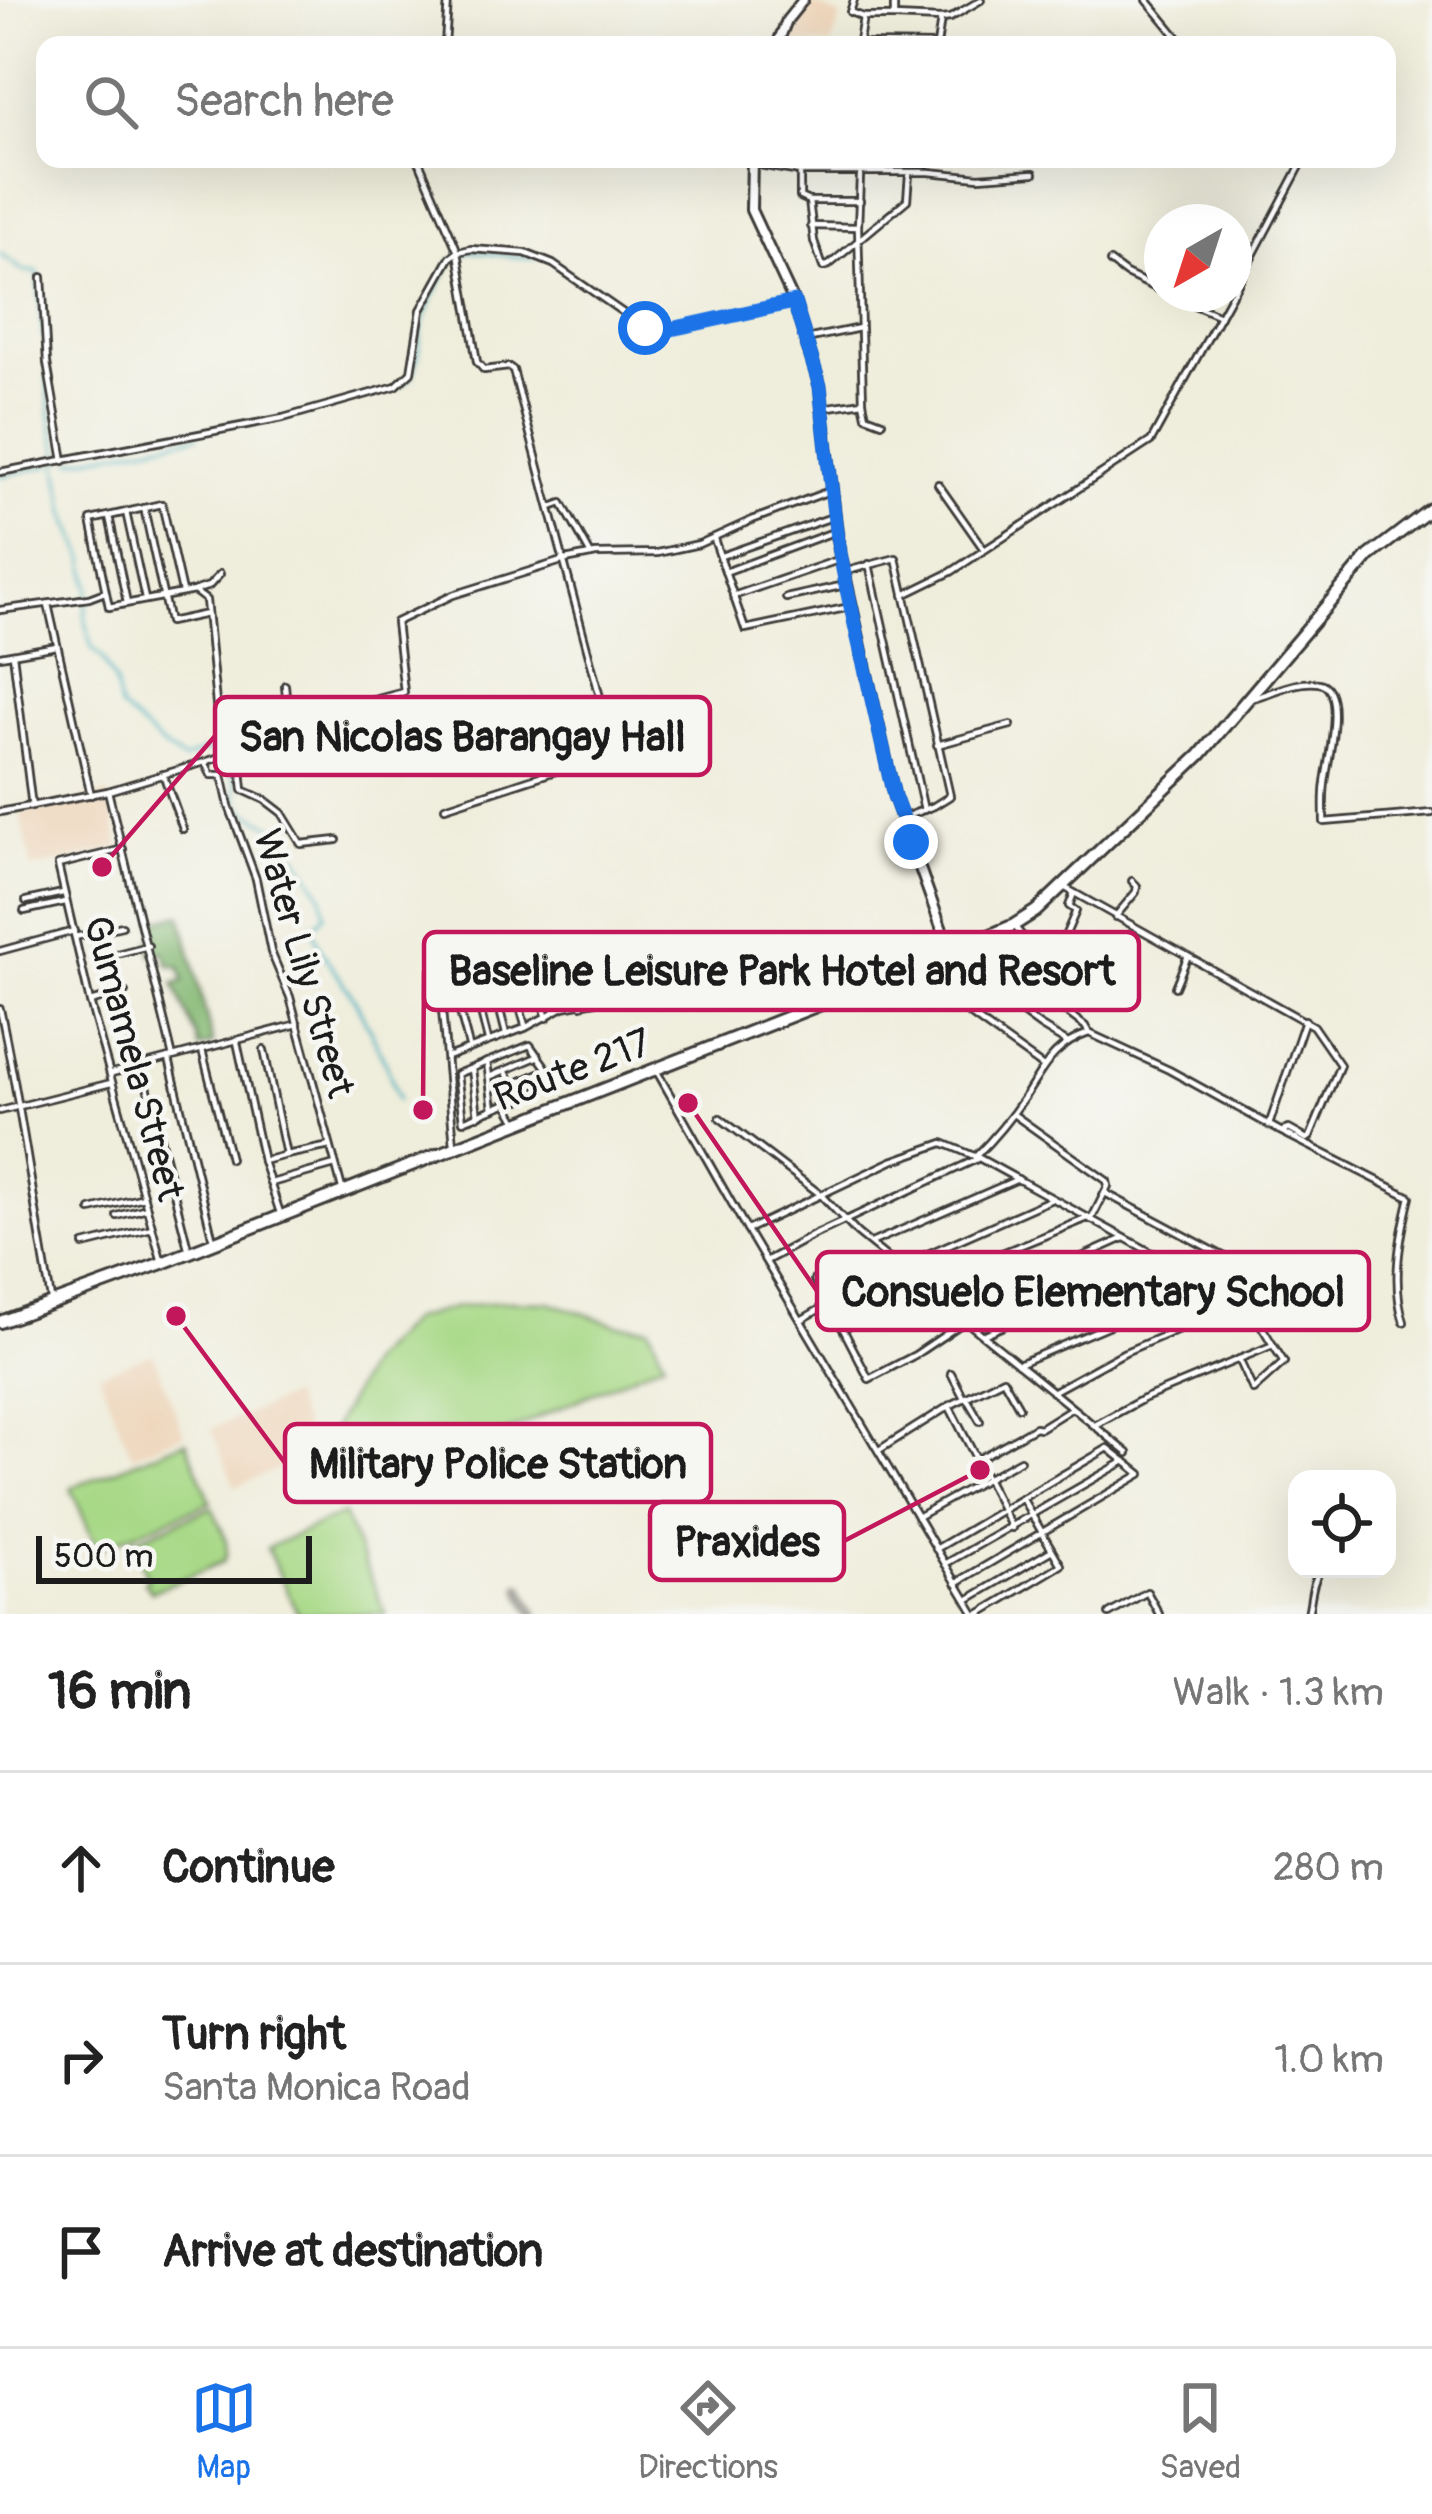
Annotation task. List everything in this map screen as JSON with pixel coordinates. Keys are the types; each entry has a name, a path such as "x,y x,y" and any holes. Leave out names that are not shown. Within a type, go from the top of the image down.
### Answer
{"main road":[{"name":"Route 217","path":"0,1322 162,1264 1014,925 1068,890 1200,755 1369,556 1432,508"}],"street":[{"path":"446,36 448,0"},
{"path":"781,36 803,0"},
{"path":"854,0 850,12 863,17 941,19 981,0"},
{"path":"894,0 894,17"},
{"path":"970,0 970,9"},
{"path":"1148,0 1177,36"},
{"path":"860,36 863,17"},
{"path":"938,36 941,19"},
{"path":"422,168 458,252 477,362 484,370 513,370 613,746 445,808"},
{"path":"752,168 751,210 794,302 820,386 846,585 902,818 948,954 972,978 1068,1043"},
{"path":"773,168 979,177 1034,173"},
{"path":"839,168 839,172"},
{"path":"1253,254 1299,168"},
{"path":"800,172 800,197 860,201"},
{"path":"860,173 863,402 866,416 882,422"},
{"path":"809,201 823,267 907,200 908,174"},
{"path":"811,226 858,227"},
{"path":"0,472 283,418 396,386 411,372 421,310 449,258 471,249 525,253 553,264 645,328 658,332 794,302"},
{"path":"1110,262 1144,283"},
{"path":"42,278 46,361 64,461"},
{"path":"1210,312 1220,316"},
{"path":"904,595 950,572 1151,441 1222,312"},
{"path":"806,339 861,328"},
{"path":"822,408 863,402"},
{"path":"938,484 984,550"},
{"path":"0,812 108,791 404,692 397,620 453,595 565,560 657,554 715,539 832,490"},
{"path":"551,507 562,503 591,555"},
{"path":"182,592 162,504 91,520 109,607 194,592 209,586 220,574"},
{"path":"144,508 169,622 207,614"},
{"path":"126,512 145,599"},
{"path":"109,516 127,603"},
{"path":"720,556 835,516"},
{"path":"725,572 836,531"},
{"path":"715,539 742,628 851,607"},
{"path":"844,572 896,558 950,796 902,818"},
{"path":"733,596 841,559"},
{"path":"869,565 924,810"},
{"path":"786,598 846,585"},
{"path":"194,592 206,600 217,714"},
{"path":"0,610 106,595"},
{"path":"48,604 91,795"},
{"path":"0,656 57,646"},
{"path":"13,654 32,807"},
{"path":"1247,698 1296,684 1328,687 1335,718 1324,822 1432,813"},
{"path":"285,685 289,731"},
{"path":"251,716 253,743"},
{"path":"938,745 1011,725"},
{"path":"239,748 243,790 282,813 301,844 337,840"},
{"name":"Water Lily Street","path":"205,762 211,776 222,776 256,879 273,957 290,997 343,1192"},
{"path":"163,774 183,830"},
{"path":"108,791 214,1243"},
{"name":"Gumamela Street","path":"123,849 58,865 162,1264"},
{"path":"1115,917 1138,888 1132,881"},
{"path":"1068,890 1305,1020 1340,1065 1310,1137 1286,1129 1282,1132"},
{"path":"1068,890 1069,906 1076,911 1044,993 1089,1033 1410,1197 1399,1251 1404,1322"},
{"path":"26,902 63,893"},
{"path":"24,911 65,902"},
{"path":"1014,925 1031,949 1016,964"},
{"path":"0,951 122,926"},
{"path":"996,932 1022,973"},
{"path":"92,933 100,958 148,946"},
{"path":"446,1058 525,1028 563,1007 601,1000 637,986 631,957"},
{"path":"1175,987 1187,958"},
{"path":"928,962 943,995 1042,1066"},
{"path":"611,964 619,993"},
{"path":"592,970 601,1000"},
{"path":"574,975 582,1005"},
{"path":"556,980 563,1007"},
{"path":"454,1148 442,1010 537,984 547,1018"},
{"path":"515,990 525,1028"},
{"path":"90,1002 125,992"},
{"path":"496,995 506,1034"},
{"path":"478,1001 488,1040"},
{"path":"458,1005 470,1048"},
{"path":"0,1009 52,1304"},
{"path":"1269,1125 1305,1020"},
{"path":"110,1074 298,1024"},
{"path":"766,1261 977,1158 1042,1066 1068,1043 1089,1033"},
{"path":"130,1036 189,1253"},
{"path":"237,1042 263,1160 281,1216"},
{"path":"528,1046 557,1083 463,1121 457,1076 487,1062 528,1046"},
{"path":"202,1050 230,1159"},
{"path":"264,1050 286,1155"},
{"path":"488,1078 539,1056"},
{"path":"487,1062 493,1109"},
{"path":"472,1069 478,1115"},
{"path":"512,1085 548,1069"},
{"path":"656,1069 977,1614 1061,1565 1022,1498"},
{"path":"506,1070 520,1100"},
{"path":"0,1112 112,1082"},
{"path":"505,1105 515,1124"},
{"path":"843,1329 921,1286 1089,1219 1108,1181 1012,1114"},
{"path":"720,1118 820,1194 897,1267 1095,1425 1141,1474 956,1583"},
{"path":"747,1230 892,1161 943,1143 1207,1282 1232,1300 1238,1312 1259,1322 1284,1362 1254,1393 1239,1359"},
{"path":"263,1160 330,1146"},
{"path":"269,1183 334,1165"},
{"path":"871,1244 1018,1179"},
{"path":"1018,1364 1207,1282 1225,1257 1105,1193"},
{"path":"92,1210 143,1197"},
{"path":"801,1320 897,1267 1052,1198"},
{"path":"116,1216 147,1208"},
{"path":"84,1245 152,1228"},
{"path":"955,1314 1124,1238"},
{"path":"814,1280 869,1378 964,1322"},
{"path":"981,1336 1100,1284 1124,1318"},
{"path":"1052,1392 1125,1352 1233,1306"},
{"path":"1095,1425 1143,1399 1273,1345"},
{"path":"951,1373 980,1421"},
{"path":"879,1450 1003,1379 1019,1407"},
{"path":"949,1406 1012,1528"},
{"path":"978,1459 1072,1407"},
{"path":"936,1549 1108,1448 1127,1457"},
{"path":"945,1564 1127,1457"},
{"path":"917,1516 1020,1460"},
{"path":"967,1600 1052,1550"},
{"path":"1308,1614 1314,1578"},
{"path":"1109,1614 1147,1592 1156,1613"}],"shaded area":[{"path":"805,0 841,17 834,36 783,36"},
{"path":"108,794 120,848 32,869 20,812"},
{"path":"153,1353 184,1434 132,1456 99,1374"},
{"path":"291,1396 315,1453 235,1487 211,1429"}],"green space":[{"path":"181,914 213,1044 199,1048 174,984 184,981 180,967 169,965 164,952 152,955 149,941 157,938 153,922"},
{"path":"508,1301 549,1302 618,1325 649,1327 664,1361 347,1504 322,1449 370,1361 412,1319"},
{"path":"186,1441 211,1502 97,1549 71,1488"},
{"path":"212,1507 226,1542 223,1562 151,1592 132,1541"},
{"path":"343,1514 386,1614 298,1614 267,1548"}],"waterway":[{"path":"399,386 411,378 422,325 452,261 470,251 533,259"},
{"path":"0,254 24,271 38,272 43,336"},
{"path":"47,376 61,461"},
{"path":"72,461 198,436"},
{"path":"57,463 67,516 85,558 89,587 85,616 92,648 115,683 120,708 183,760 205,750 226,761 244,810 274,827 304,866 322,896 325,915 313,927 316,938 356,1002 398,1100"},
{"path":"0,476 51,465"}],"taxiway":[{"path":"521,1587 534,1614"}],"place":[{"name":"San Nicolas Barangay Hall","path":"102,867"},
{"name":"Consuelo Elementary School","path":"688,1103"},
{"name":"Baseline Leisure Park Hotel and Resort","path":"423,1110"},
{"name":"Military Police Station","path":"176,1316"},
{"name":"Praxides","path":"980,1470"}],"route":[{"path":"645,328 658,332 794,302 820,386 846,585 894,796 911,842"}]}
